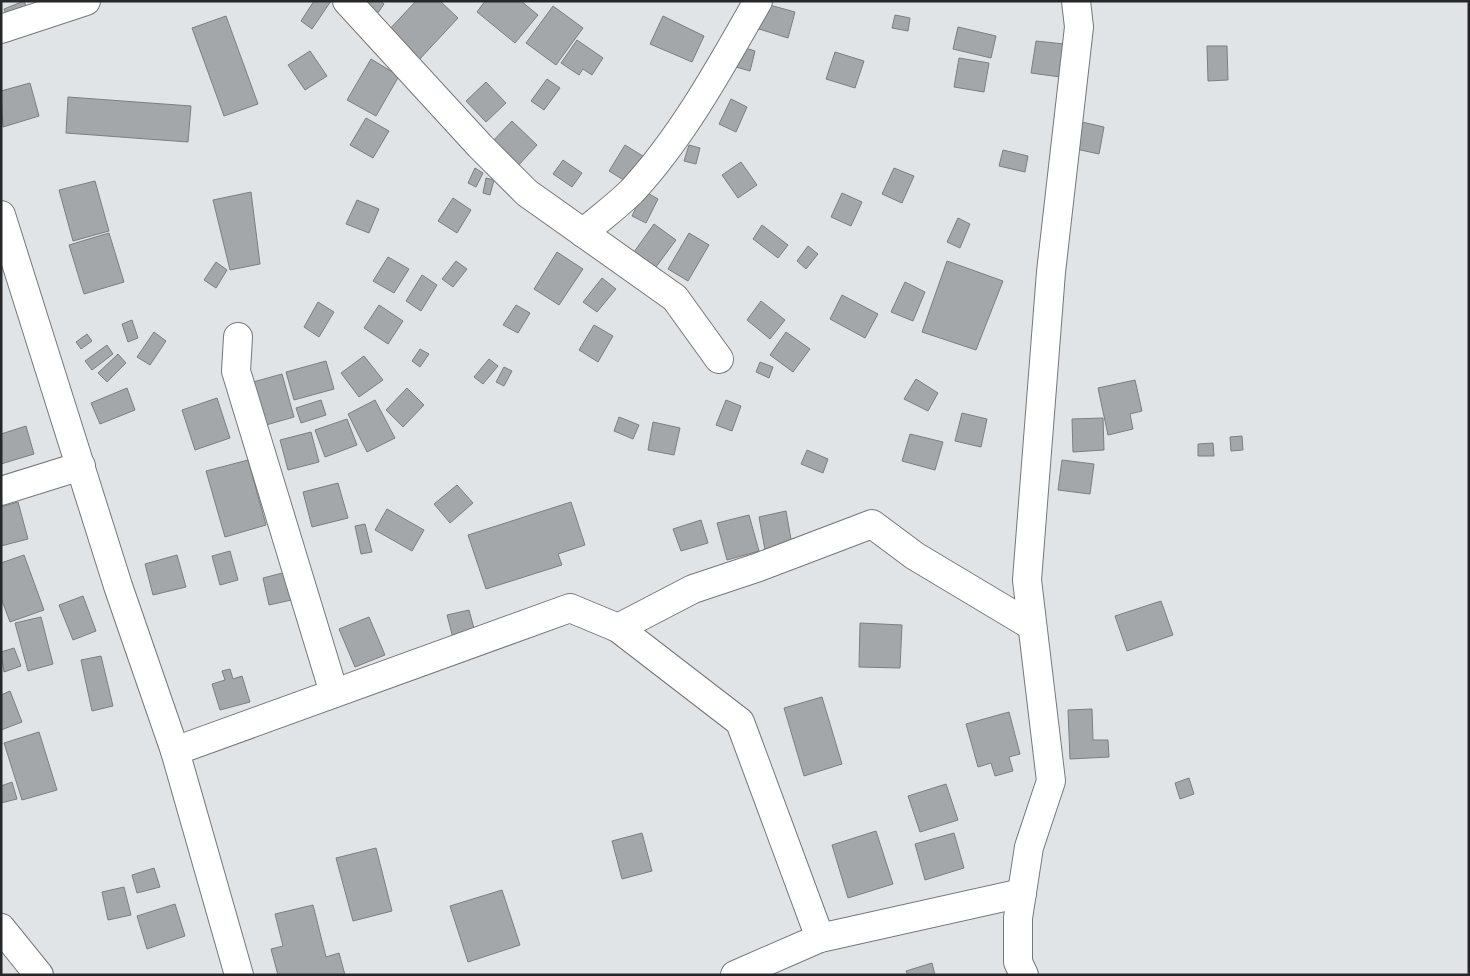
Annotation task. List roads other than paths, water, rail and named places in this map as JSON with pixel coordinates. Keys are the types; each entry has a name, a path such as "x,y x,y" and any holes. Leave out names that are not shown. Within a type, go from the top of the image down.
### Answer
{"street":[{"path":"1,29 86,1"},
{"path":"347,1 467,132 527,193 675,298 719,359"},
{"path":"583,233 631,191 672,140 725,60 758,1"},
{"path":"1024,975 1018,962 1018,918 1029,847 1051,780 1027,580 1051,272 1079,27 1076,1"},
{"path":"1,215 118,586 175,750 239,975"},
{"path":"238,337 236,370 334,693"},
{"path":"1,491 81,466"},
{"path":"618,628 693,589 758,567 872,524 915,556 1032,626"},
{"path":"175,750 570,608 618,628 740,722 820,938"},
{"path":"735,975 820,938 1022,893"},
{"path":"5,938 38,974"}]}
